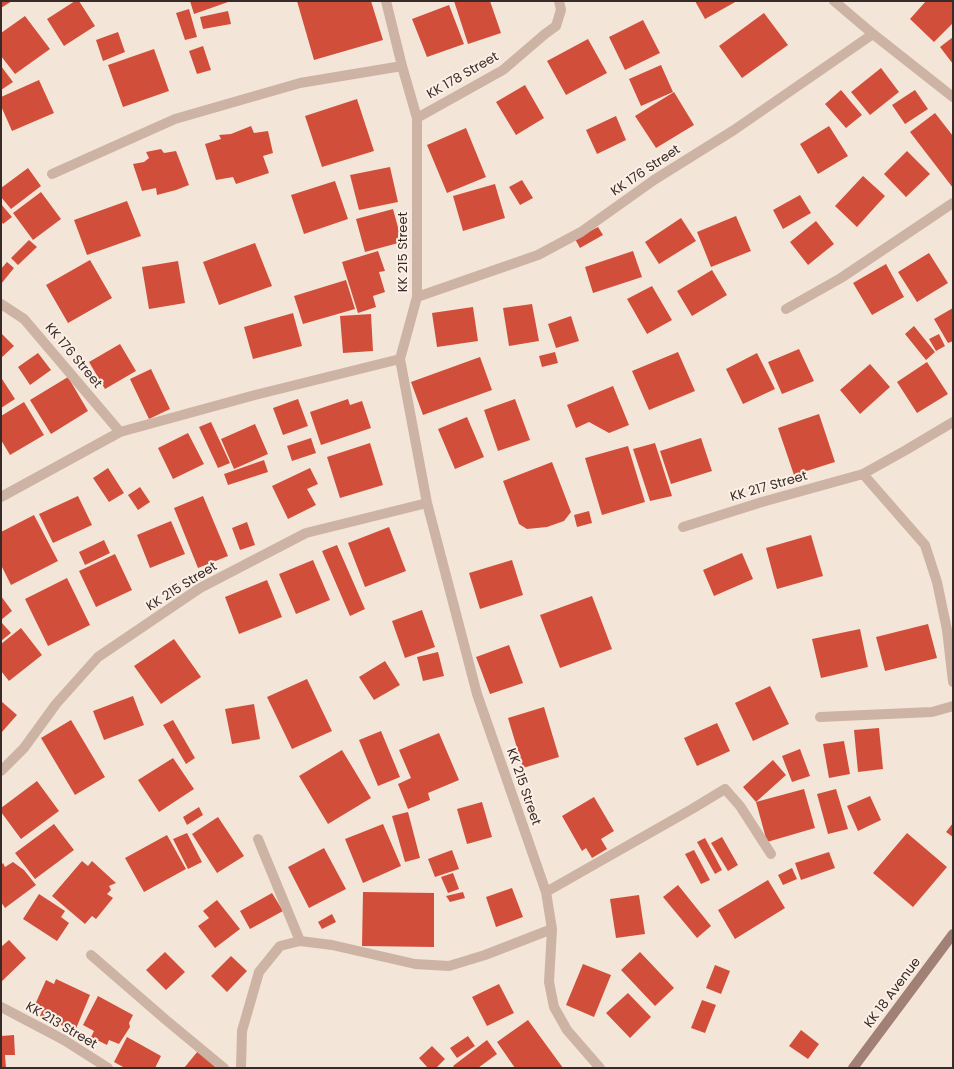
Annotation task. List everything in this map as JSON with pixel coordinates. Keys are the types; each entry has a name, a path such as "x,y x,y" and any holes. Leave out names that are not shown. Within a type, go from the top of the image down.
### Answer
{"main road":[{"name":"KK 18 Avenue","path":"853,1068 953,934"}],"street":[{"name":"KK 215 Street","path":"386,1 417,118 417,297 400,359 427,503 477,694 546,892 552,929 549,982 554,1007 567,1030 600,1068"},
{"name":"KK 178 Street","path":"417,118 503,70 556,26 561,10 559,1"},
{"path":"834,1 953,97"},
{"name":"KK 176 Street","path":"417,297 538,255 581,232 654,180 734,130 873,34"},
{"path":"52,174 175,119 300,83 402,66"},
{"path":"786,309 841,278 953,202"},
{"name":"KK 176 Street","path":"1,304 24,319 120,432"},
{"path":"1,497 120,432 256,395 400,359"},
{"name":"KK 217 Street","path":"683,527 762,502 863,474 953,422"},
{"path":"863,474 925,546 937,582 947,630 953,682"},
{"name":"KK 215 Street","path":"1,771 24,748 56,704 98,657 200,588 306,533 427,503"},
{"path":"820,717 932,712 953,706"},
{"path":"546,892 725,789 740,806 771,854"},
{"path":"258,839 300,941"},
{"path":"241,1068 242,1031 259,972 280,946 300,941 332,946 415,964 449,966 485,955 552,929"},
{"path":"91,956 224,1068"},
{"name":"KK 213 Street","path":"1,1007 64,1040 108,1068"}],"building":[{"path":"1,1 12,1 1,8"},
{"path":"75,1 79,1 95,26 64,46 47,19"},
{"path":"190,1 231,1 194,14"},
{"path":"297,1 371,1 383,40 314,60"},
{"path":"454,1 490,1 501,33 468,44"},
{"path":"695,1 737,1 705,19"},
{"path":"926,1 953,1 953,23 934,42 910,19"},
{"path":"449,5 464,44 427,57 412,19"},
{"path":"189,9 197,37 185,40 176,13"},
{"path":"228,11 231,24 203,29 200,17"},
{"path":"764,13 788,45 742,78 719,46"},
{"path":"25,16 50,49 15,74 1,56 1,33"},
{"path":"643,20 660,53 625,70 609,37"},
{"path":"118,32 125,52 103,61 96,40"},
{"path":"953,37 953,64 940,47"},
{"path":"588,39 607,73 566,95 547,61"},
{"path":"203,46 211,70 197,74 189,51"},
{"path":"154,49 169,91 123,107 108,65"},
{"path":"661,65 673,92 641,106 629,79"},
{"path":"1,66 13,82 1,90"},
{"path":"881,68 899,92 870,115 851,92"},
{"path":"39,80 54,113 12,131 1,106 1,97"},
{"path":"525,85 544,118 516,135 496,102"},
{"path":"841,90 862,115 846,128 825,104"},
{"path":"915,90 928,109 905,124 892,105"},
{"path":"674,92 694,125 656,148 635,116"},
{"path":"357,99 374,151 322,167 305,116"},
{"path":"935,113 953,136 953,188 910,132"},
{"path":"616,116 626,140 597,154 586,130"},
{"path":"251,126 254,133 268,131 273,153 263,156 269,173 236,184 233,177 216,180 205,144 221,139 219,135 231,134"},
{"path":"829,126 848,156 818,174 800,144"},
{"path":"466,128 486,177 447,193 427,145"},
{"path":"161,149 164,153 176,151 189,185 157,195 156,188 142,191 133,164 144,162 149,158 146,152"},
{"path":"907,151 930,174 906,197 884,174"},
{"path":"390,167 398,202 359,210 350,175"},
{"path":"28,168 41,186 11,209 1,197 1,188"},
{"path":"863,176 885,196 857,227 835,206"},
{"path":"522,180 533,198 520,205 509,187"},
{"path":"335,181 348,219 304,234 291,195"},
{"path":"495,184 505,218 463,231 453,196"},
{"path":"41,192 61,219 33,240 13,213"},
{"path":"800,195 811,213 783,229 773,210"},
{"path":"127,201 141,236 87,255 74,220"},
{"path":"1,204 12,217 3,224 1,221"},
{"path":"393,209 402,242 365,252 356,219"},
{"path":"736,216 751,251 711,267 697,232"},
{"path":"681,218 696,241 659,264 645,242"},
{"path":"816,221 834,244 808,265 790,242"},
{"path":"598,227 603,235 580,248 575,239"},
{"path":"29,240 37,247 18,265 11,258"},
{"path":"255,243 272,286 219,305 203,262"},
{"path":"378,251 385,271 379,272 385,292 373,296 376,307 358,313 342,262"},
{"path":"633,251 642,277 593,293 585,267"},
{"path":"929,253 948,283 917,302 898,272"},
{"path":"90,260 112,298 68,323 46,285"},
{"path":"178,261 185,303 149,309 142,267"},
{"path":"7,262 14,268 1,284 1,269"},
{"path":"886,264 904,297 872,315 853,283"},
{"path":"712,270 727,295 692,316 677,291"},
{"path":"346,280 355,309 303,324 294,296"},
{"path":"652,286 672,320 647,334 627,299"},
{"path":"532,304 539,341 509,346 503,308"},
{"path":"473,307 478,341 437,347 432,313"},
{"path":"953,308 953,341 948,343 934,319"},
{"path":"293,313 302,346 253,359 244,327"},
{"path":"371,314 373,351 343,353 340,316"},
{"path":"571,316 579,341 556,348 548,324"},
{"path":"914,326 935,352 926,360 905,334"},
{"path":"1,333 14,346 1,358"},
{"path":"939,334 945,346 936,351 929,339"},
{"path":"120,344 136,371 105,389 89,362"},
{"path":"799,349 814,381 782,394 768,362"},
{"path":"555,352 558,363 542,367 539,356"},
{"path":"678,352 695,391 649,410 632,371"},
{"path":"38,353 51,370 30,385 18,367"},
{"path":"757,353 775,389 743,404 726,369"},
{"path":"480,357 492,390 423,415 411,382"},
{"path":"927,362 948,394 917,413 897,382"},
{"path":"870,364 890,387 860,414 840,390"},
{"path":"151,369 170,409 149,419 130,379"},
{"path":"68,377 88,411 51,434 30,400"},
{"path":"2,379 15,399 1,408 1,380"},
{"path":"613,386 629,425 609,433 589,422 576,428 567,405"},
{"path":"298,399 308,426 283,435 273,408"},
{"path":"348,399 350,405 362,401 371,428 321,445 310,412"},
{"path":"515,399 530,440 498,451 484,410"},
{"path":"24,402 44,435 10,455 1,440 1,416"},
{"path":"819,414 835,462 794,475 778,428"},
{"path":"467,417 484,457 455,469 438,429"},
{"path":"211,422 230,463 218,468 199,427"},
{"path":"255,424 268,454 234,469 221,439"},
{"path":"188,433 204,464 173,479 158,448"},
{"path":"311,438 316,453 292,461 287,446"},
{"path":"701,438 712,471 671,484 660,451"},
{"path":"370,443 383,485 340,498 327,457"},
{"path":"655,443 672,496 650,501 633,449"},
{"path":"628,446 645,502 602,515 585,458"},
{"path":"264,460 268,472 228,485 224,474"},
{"path":"552,462 571,512 564,521 547,527 527,529 519,524 503,481"},
{"path":"108,468 124,493 109,502 93,478"},
{"path":"310,468 318,484 307,489 316,505 288,519 272,486"},
{"path":"140,487 150,502 138,510 128,495"},
{"path":"78,496 92,525 53,543 39,514"},
{"path":"203,496 228,556 198,568 174,508"},
{"path":"589,511 592,523 577,527 574,515"},
{"path":"34,515 58,561 11,585 1,565 1,532"},
{"path":"171,521 185,554 150,568 137,535"},
{"path":"247,522 255,545 240,550 232,528"},
{"path":"389,527 406,571 365,587 348,543"},
{"path":"811,535 823,576 777,589 766,548"},
{"path":"104,540 110,553 85,565 79,552"},
{"path":"337,545 365,609 350,616 322,551"},
{"path":"742,553 753,579 714,596 703,570"},
{"path":"115,554 132,590 96,607 79,571"},
{"path":"313,560 330,600 296,614 279,574"},
{"path":"512,560 523,595 480,609 469,573"},
{"path":"67,578 90,625 48,646 25,599"},
{"path":"267,580 282,617 239,634 225,597"},
{"path":"1,596 12,611 1,620"},
{"path":"592,596 612,649 560,668 540,615"},
{"path":"422,610 435,647 405,658 392,621"},
{"path":"2,623 11,633 1,641 1,624"},
{"path":"928,624 937,658 885,671 876,637"},
{"path":"21,628 42,655 9,681 1,671 1,644"},
{"path":"860,629 868,667 821,678 812,639"},
{"path":"174,639 201,677 161,704 134,666"},
{"path":"509,645 523,683 490,694 476,657"},
{"path":"438,652 444,676 423,681 417,657"},
{"path":"385,661 400,685 374,700 359,677"},
{"path":"307,679 332,731 292,749 267,697"},
{"path":"770,686 789,724 753,741 735,703"},
{"path":"133,696 144,725 104,740 93,711"},
{"path":"1,701 17,715 1,733"},
{"path":"254,704 260,739 232,744 225,709"},
{"path":"544,707 559,757 523,768 508,718"},
{"path":"71,720 105,777 75,795 41,738"},
{"path":"173,720 195,758 186,764 163,725"},
{"path":"717,723 730,751 697,766 684,738"},
{"path":"879,728 883,769 858,772 854,730"},
{"path":"381,731 400,777 378,786 359,740"},
{"path":"439,733 459,780 428,793 430,800 408,809 398,784 411,778 399,750"},
{"path":"844,741 850,774 829,778 823,744"},
{"path":"800,749 810,776 792,782 782,756"},
{"path":"342,750 371,798 328,824 299,776"},
{"path":"173,758 194,789 159,812 138,780"},
{"path":"773,760 786,775 756,802 743,787"},
{"path":"37,781 59,811 21,839 1,812 1,808"},
{"path":"804,789 815,828 767,842 756,802"},
{"path":"836,789 848,829 828,834 817,794"},
{"path":"870,796 881,820 858,831 847,806"},
{"path":"594,797 614,831 601,839 607,849 592,858 586,848 582,851 562,816"},
{"path":"482,802 492,837 467,844 457,809"},
{"path":"199,807 203,815 187,825 183,817"},
{"path":"408,812 420,858 405,862 392,816"},
{"path":"218,817 244,856 217,873 192,834"},
{"path":"953,823 953,837 946,832"},
{"path":"54,824 74,850 35,879 15,853"},
{"path":"383,824 401,866 363,883 345,839"},
{"path":"187,833 202,862 188,869 173,839"},
{"path":"907,833 947,867 913,907 873,873"},
{"path":"167,835 186,869 144,892 125,858"},
{"path":"722,837 738,865 728,871 711,843"},
{"path":"705,838 722,870 715,874 697,842"},
{"path":"324,848 346,889 309,908 288,867"},
{"path":"452,850 459,869 435,877 428,859"},
{"path":"694,850 710,880 701,884 685,854"},
{"path":"829,852 835,868 801,880 795,863"},
{"path":"82,861 88,866 92,861 116,883 109,886 111,890 107,894 113,898 96,919 92,916 85,924 52,896"},
{"path":"13,862 24,870 36,885 5,908 1,902 1,865 3,863 5,867"},
{"path":"792,868 797,879 783,885 778,875"},
{"path":"453,873 459,889 448,893 441,877"},
{"path":"768,880 785,908 735,939 718,910"},
{"path":"678,885 711,926 697,938 663,897"},
{"path":"512,888 523,917 496,927 486,897"},
{"path":"363,892 434,893 434,947 362,946"},
{"path":"463,892 465,898 450,902 446,896"},
{"path":"272,893 283,911 250,929 240,911"},
{"path":"39,894 65,911 61,917 69,923 57,941 23,919"},
{"path":"639,895 645,934 616,938 610,899"},
{"path":"217,900 240,929 215,948 198,926 209,918 203,911"},
{"path":"332,914 336,922 322,929 318,922"},
{"path":"9,940 26,958 1,982 1,947"},
{"path":"165,952 185,972 166,990 146,970"},
{"path":"640,952 674,988 655,1006 621,970"},
{"path":"231,956 247,971 227,992 211,976"},
{"path":"583,964 611,975 594,1017 566,1005"},
{"path":"715,965 730,971 721,994 706,988"},
{"path":"56,979 90,995 75,1031 40,1016 42,1011 34,1007 46,980 54,984"},
{"path":"499,984 514,1013 487,1026 472,997"},
{"path":"628,993 651,1017 630,1038 606,1013"},
{"path":"98,996 133,1015 129,1023 130,1027 119,1044 109,1040 107,1045 91,1037 94,1031 83,1025"},
{"path":"702,1000 716,1005 705,1033 691,1028"},
{"path":"528,1020 563,1068 515,1068 497,1042"},
{"path":"801,1030 819,1044 808,1059 789,1046"},
{"path":"14,1035 15,1055 5,1055 6,1068 1,1068 1,1036"},
{"path":"468,1036 475,1046 457,1058 450,1048"},
{"path":"127,1037 161,1056 155,1068 125,1068 114,1062"},
{"path":"487,1040 497,1054 478,1068 455,1068 453,1066"},
{"path":"432,1046 445,1059 436,1068 428,1068 419,1058"},
{"path":"198,1051 219,1068 184,1068"}]}
